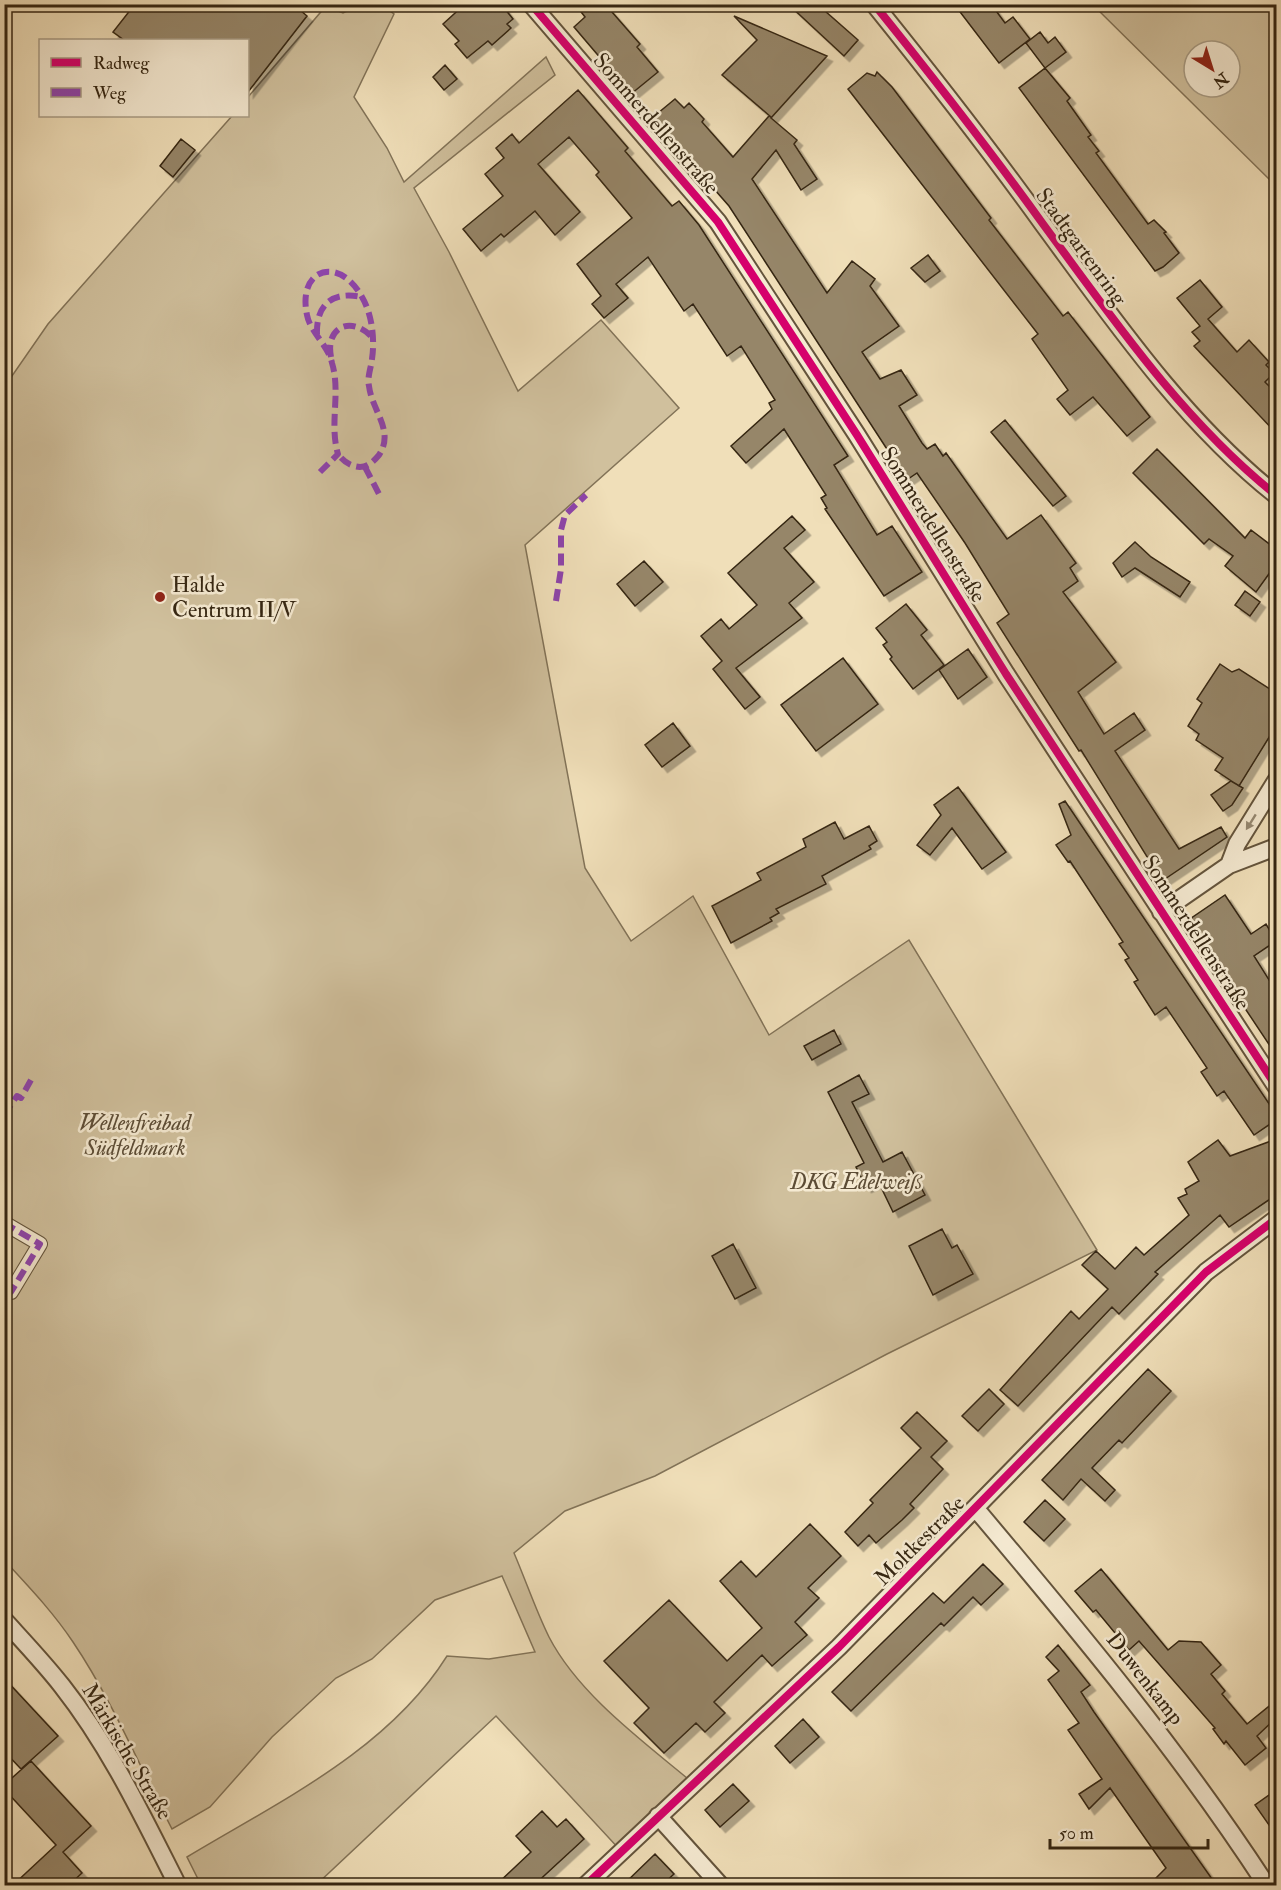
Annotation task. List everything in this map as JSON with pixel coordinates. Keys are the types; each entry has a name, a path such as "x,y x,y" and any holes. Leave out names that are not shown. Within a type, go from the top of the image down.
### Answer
{"street":[{"name":"Sommerdellenstraße","path":"531,4 718,222 1161,912 1276,1086"},
{"name":"Stadtgartenring","path":"874,4 956,107 1124,333 1190,411 1276,495"},
{"path":"1229,866 1237,844 1276,781"},
{"path":"1161,912 1229,866 1276,847"},
{"name":"Moltkestraße","path":"585,1886 839,1647 1198,1280 1276,1220"},
{"path":"4,1223 40,1244 11,1292 4,1292"},
{"name":"Duwenkamp","path":"976,1509 1105,1662 1160,1732 1218,1811 1267,1886"},
{"name":"Märkische Straße","path":"4,1620 62,1685 85,1718 115,1764 178,1886"},
{"path":"658,1816 721,1886"}],"green space":[{"path":"360,5 382,5 394,14 354,97 387,148 404,182 546,57 555,75 414,188 449,252 518,391 601,320 679,408 525,545 585,868 631,941 693,896 769,1035 909,940 1097,1250 887,1354 655,1476 565,1511 514,1553 549,1637 577,1679 634,1734 693,1783 621,1851 496,1716 316,1885 201,1885 187,1857 295,1794 363,1746 395,1719 423,1689 447,1656 489,1659 535,1652 502,1576 435,1600 372,1659 336,1678 272,1737 210,1807 172,1829 113,1710 87,1664 57,1620 5,1561 5,386 48,324 231,117 249,117 249,96 326,6 343,13"},
{"path":"1093,5 1276,5 1276,186 1188,99 1242,99 1242,39 1182,39 1182,93"}],"building":[{"path":"135,4 293,4 307,16 249,91 249,39 123,39 113,32"},
{"path":"465,4 501,4 513,19 507,24 511,28 492,45 488,41 467,58 455,44 459,41 443,24"},
{"path":"575,4 605,4 640,44 637,47 658,72 631,94 574,27 585,17"},
{"path":"788,4 817,4 858,40 844,56"},
{"path":"954,4 991,4 1005,23 1013,17 1030,39 999,63"},
{"path":"734,16 827,56 771,118 797,140 794,144 817,179 801,190 776,150 752,179 827,293 852,261 875,279 870,286 899,326 862,352 880,379 901,370 917,395 899,406 927,449 935,444 943,456 946,453 1007,539 1041,515 1076,563 1070,568 1078,581 1063,592 1116,662 1078,692 1104,734 1134,713 1145,730 1115,751 1179,849 1221,827 1227,837 1162,881 1081,750 1079,751 997,623 1009,614 965,543 917,473 908,479 896,463 729,206 652,118 675,99 684,108 689,103 704,119 702,122 733,157 769,116 771,117 722,75 757,40"},
{"path":"1040,32 1048,43 1055,37 1066,52 1045,68 1026,43"},
{"path":"445,65 457,79 444,90 433,77"},
{"path":"1045,68 1070,98 1067,101 1091,135 1088,137 1099,151 1096,153 1148,224 1154,220 1166,232 1164,233 1179,253 1163,267 1155,271 1019,88"},
{"path":"877,72 892,87 991,218 989,220 1063,316 1068,312 1150,417 1127,436 1093,397 1070,415 1057,399 1068,390 1032,339 1038,334 848,89 867,73 875,76"},
{"path":"578,90 628,148 625,151 672,206 679,201 699,225 848,456 834,465 877,535 892,526 922,572 884,596 825,509 827,508 821,498 826,495 784,429 746,463 731,446 772,409 769,403 775,400 741,346 727,356 693,304 684,311 648,257 616,284 628,298 604,318 592,304 601,296 577,264 632,218 596,175 599,172 569,137 538,164 580,212 555,235 535,211 504,237 501,234 481,251 463,229 503,196 485,174 504,158 496,148 512,134 519,143"},
{"path":"181,139 195,150 173,177 160,166"},
{"path":"928,255 940,271 925,282 911,268"},
{"path":"1200,280 1222,307 1208,319 1237,352 1249,340 1269,362 1266,365 1274,373 1265,382 1276,393 1276,433 1194,346 1200,341 1192,332 1200,326 1177,298"},
{"path":"1005,420 1066,496 1053,506 991,432"},
{"path":"1157,449 1245,538 1251,530 1276,549 1276,564 1256,592 1225,566 1233,556 1209,539 1204,544 1133,473"},
{"path":"792,516 805,530 784,548 814,582 789,603 802,618 736,668 760,697 745,709 713,669 722,661 701,636 721,619 729,629 757,605 728,573"},
{"path":"1135,542 1151,557 1190,582 1180,597 1135,568 1122,577 1113,563"},
{"path":"644,561 663,582 635,606 617,584"},
{"path":"1245,591 1260,602 1250,616 1235,605"},
{"path":"906,604 927,630 921,635 944,665 913,689 890,659 892,657 883,645 887,642 876,628"},
{"path":"968,649 987,677 958,699 939,670"},
{"path":"843,658 878,704 816,751 781,705"},
{"path":"1220,664 1232,672 1239,669 1276,693 1276,726 1239,786 1215,770 1223,758 1196,740 1199,734 1188,726 1202,703 1197,699"},
{"path":"673,723 690,746 662,767 645,745"},
{"path":"1231,781 1243,788 1232,805 1223,811 1211,795"},
{"path":"958,787 1006,852 982,869 952,828 930,855 917,845 941,815 934,805"},
{"path":"1065,801 1276,1114 1276,1120 1254,1135 1224,1091 1217,1096 1201,1072 1207,1068 1166,1007 1155,1015 1134,982 1138,980 1125,960 1129,958 1119,944 1123,942 1070,861 1068,862 1056,845 1071,835 1059,804"},
{"path":"835,822 844,839 869,826 877,841 869,846 871,849 822,876 826,884 776,909 779,913 770,918 772,921 731,943 712,906 761,880 757,873 806,847 803,839"},
{"path":"1225,895 1251,934 1266,924 1276,941 1254,956 1276,991 1276,1055 1187,921"},
{"path":"834,1030 841,1044 812,1060 804,1046"},
{"path":"859,1075 869,1094 852,1102 883,1162 902,1152 925,1195 893,1212 878,1181 866,1187 856,1167 864,1163 828,1092"},
{"path":"1218,1140 1230,1156 1271,1141 1276,1151 1276,1195 1229,1227 1220,1215 1155,1272 1158,1274 1119,1314 1112,1307 1018,1406 1000,1390 1071,1311 1079,1319 1108,1289 1082,1265 1096,1251 1115,1269 1136,1247 1144,1255 1189,1215 1178,1198 1187,1194 1185,1189 1199,1181 1188,1162"},
{"path":"942,1229 952,1248 957,1245 973,1274 933,1295 909,1246"},
{"path":"733,1244 756,1288 735,1299 712,1256"},
{"path":"1148,1369 1171,1391 1122,1443 1119,1440 1092,1468 1115,1490 1105,1501 1081,1479 1063,1500 1042,1480"},
{"path":"989,1389 1004,1404 978,1431 962,1416"},
{"path":"917,1412 947,1441 931,1457 943,1469 910,1504 914,1508 902,1520 876,1543 869,1535 858,1546 845,1532 873,1503 870,1500 921,1448 901,1428"},
{"path":"1045,1500 1065,1519 1044,1541 1024,1522"},
{"path":"810,1524 841,1556 808,1588 819,1598 795,1622 807,1635 772,1666 762,1655 714,1702 725,1713 705,1732 696,1723 664,1753 634,1723 649,1708 604,1661 669,1600 727,1661 762,1628 720,1581 741,1561 756,1577"},
{"path":"983,1564 1003,1584 981,1605 973,1597 944,1626 941,1623 851,1711 832,1692 933,1593 944,1603"},
{"path":"1101,1569 1168,1650 1179,1641 1201,1642 1221,1665 1211,1674 1225,1691 1222,1694 1247,1724 1273,1703 1276,1708 1276,1718 1257,1736 1266,1748 1245,1765 1226,1741 1224,1744 1213,1729 1215,1728 1139,1641 1129,1650 1096,1610 1093,1612 1075,1591"},
{"path":"1058,1645 1090,1685 1081,1692 1094,1712 1217,1886 1148,1886 1166,1868 1110,1788 1089,1809 1079,1794 1102,1779 1068,1730 1079,1723 1048,1680 1059,1671 1046,1657"},
{"path":"4,1678 58,1736 21,1769 4,1751"},
{"path":"803,1719 819,1737 790,1763 775,1746"},
{"path":"31,1761 91,1826 63,1852 82,1873 68,1886 12,1886 56,1845 4,1789 4,1785"},
{"path":"733,1784 749,1801 720,1827 705,1810"},
{"path":"1276,1790 1276,1835 1255,1805"},
{"path":"542,1811 557,1827 566,1819 584,1839 533,1886 495,1886 531,1852 516,1836"},
{"path":"655,1854 674,1874 661,1886 622,1886"}],"marked path":[{"path":"320,472 338,454 335,431 335,386 330,356 309,321 306,299 308,286 314,278 322,273 332,272 342,275 353,284 368,311 373,343 369,383 385,438 379,455 366,466 350,465 338,454"},
{"path":"317,334 320,314 329,302 343,296 362,297"},
{"path":"331,357 332,338 341,328 356,327 372,337"},
{"path":"365,467 379,494"},
{"path":"556,601 561,569 561,530 565,515 586,495"},
{"path":"4,1115 17,1096 21,1098 31,1080"},
{"path":"4,1223 40,1244 11,1292 4,1292"}],"cycle path":[{"path":"531,4 718,222 857,435 1006,674 1276,1086"},
{"path":"874,4 981,140 1151,367 1210,435 1276,495"},
{"path":"585,1886 839,1647 1206,1272 1276,1219"}],"place":[{"name":"Halde Centrum II/V","path":"160,597"}],"park label":[{"name":"Wellenfreibad Südfeldmark","path":"135,1134"},
{"name":"DKG Edelweiß","path":"856,1181"}]}
